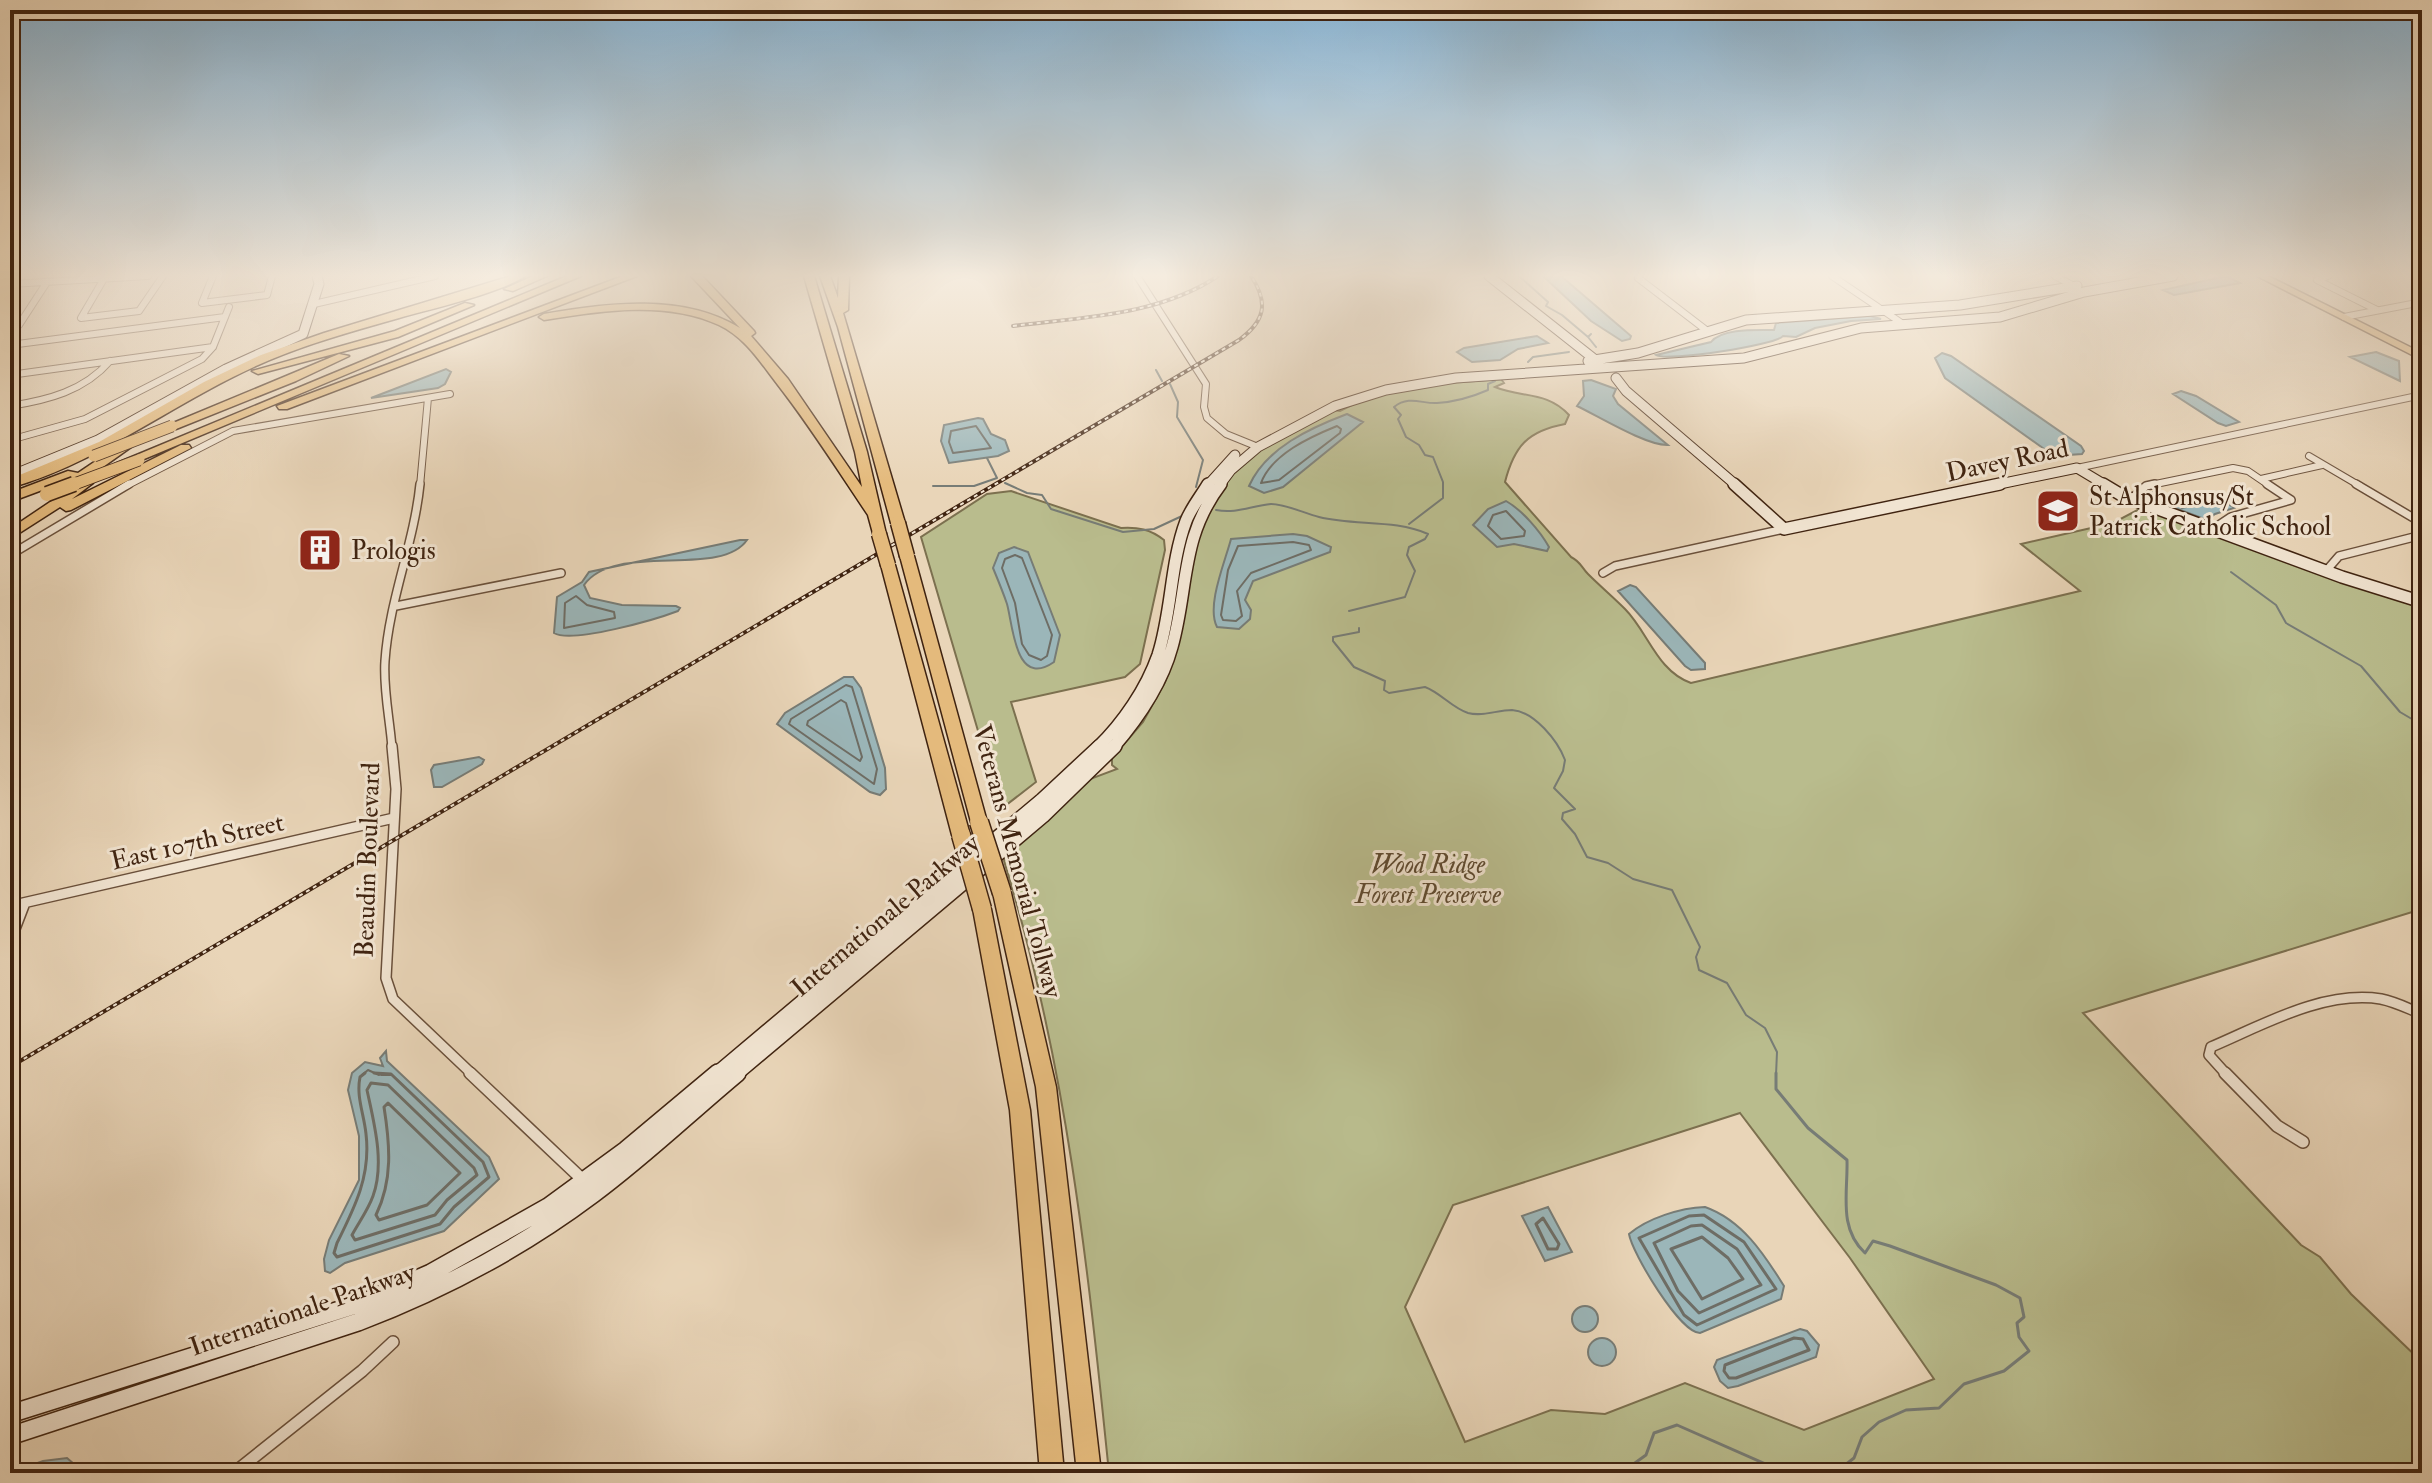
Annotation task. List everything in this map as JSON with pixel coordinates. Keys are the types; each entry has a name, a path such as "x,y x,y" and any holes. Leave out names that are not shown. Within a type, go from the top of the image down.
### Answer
{"highway":[{"path":"10,486 113,439 224,376 300,345"},
{"path":"10,528 170,415 215,388 269,367 352,345"},
{"path":"245,397 371,345"},
{"path":"10,486 379,345"},
{"path":"10,498 401,345"},
{"path":"10,535 68,494 126,461 406,345"},
{"path":"10,508 448,345"},
{"path":"754,345 788,389"},
{"path":"760,345 874,514"},
{"name":"Veterans Memorial Tollway","path":"829,345 861,452 879,534 982,909 1020,1110 1052,1473"},
{"name":"Veterans Memorial Tollway","path":"848,345 979,822 1002,893 1046,1087 1089,1473"},
{"path":"10,541 119,479 288,404"}],"main road":[{"path":"2399,345 2422,357"}],"street":[{"path":"10,476 114,433 214,375 279,345"},
{"path":"1181,345 1206,384 1203,403 1207,419 1224,432 1254,445"},
{"path":"1578,345 1784,529"},
{"name":"Internationale Parkway","path":"1601,364 1660,345"},
{"name":"Internationale Parkway","path":"10,1436 308,1340 413,1301 500,1256 588,1188 626,1150 1042,800 1113,733 1141,691 1154,664 1182,529 1220,469 1303,414 1372,388 1457,373 1744,358 1801,345"},
{"path":"10,375 213,347"},
{"path":"10,440 61,430 95,416 202,359 213,347"},
{"path":"10,406 67,392 96,377 110,361"},
{"path":"10,555 194,449 233,431 450,394"},
{"name":"Davey Road","path":"1603,573 1615,566 1784,529 2422,395"},
{"name":"Beaudin Boulevard","path":"428,398 417,515 399,575 385,662 396,789 386,978 393,999 588,1188"},
{"path":"2309,456 2422,523"},
{"path":"2261,479 2323,465"},
{"path":"2077,468 2131,499 2326,571 2422,602"},
{"path":"2131,499 2146,486 2233,468 2243,469 2290,498 2290,502 2231,517 2213,529"},
{"path":"2326,571 2339,556 2422,535"},
{"path":"396,606 561,573"},
{"name":"East 107th Street","path":"10,906 394,818"},
{"path":"10,942 25,903"},
{"path":"2303,1142 2277,1126 2215,1063 2209,1055 2211,1047 2316,1007 2347,999 2380,999 2422,1014"},
{"name":"Internationale Parkway","path":"10,1414 365,1302 431,1273 588,1188"},
{"path":"234,1473 362,1371 393,1342"}],"green space":[{"name":"Wood Ridge Forest Preserve","path":"1501,379 1504,383 1495,387 1543,398 1569,415 1565,424 1541,431 1524,442 1513,459 1505,482 1571,557 1633,618 1670,670 1691,683 2080,591 2021,544 2113,523 2145,506 2422,605 2422,909 2083,1013 2301,1245 2320,1257 2351,1294 2422,1362 2422,1473 1109,1473 1083,1241 1059,1088 1044,1011 1004,861 1006,855 1090,779 1117,769 1112,765 1112,758 1143,722 1165,682 1178,645 1197,532 1230,476 1255,453 1331,410 1340,411 1366,398 1424,385","holes":["1740,1113 1850,1258 1934,1379 1804,1430 1685,1383 1605,1414 1551,1410 1465,1442 1405,1307 1453,1205"]},
{"path":"1011,491 1121,528 1149,531 1164,540 1165,550 1140,664 1125,677 1011,702 1036,782 1001,809 921,537 987,494"}],"water":[{"path":"1537,345 1518,349 1500,360 1472,362 1457,352 1464,348"},
{"path":"1697,345 1756,345 1721,352 1656,355"},
{"path":"2376,352 2399,361 2400,381 2350,357"},
{"path":"1942,353 1951,356 2081,446 2082,454 2054,456 1945,378 1935,358"},
{"path":"446,369 451,372 445,384 438,388 371,398"},
{"path":"1591,380 1616,389 1613,396 1618,404 1668,445 1636,436 1577,406 1584,396 1583,381"},
{"path":"2181,391 2196,396 2239,422 2226,426 2218,423 2173,394"},
{"path":"1347,414 1363,422 1283,487 1264,493 1249,486 1266,461 1290,441"},
{"path":"983,419 991,434 1005,440 1009,451 998,456 949,463 941,441 944,425"},
{"path":"2155,491 2182,508 2223,500 2234,508 2207,520 2146,497"},
{"path":"1506,501 1536,528 1549,547 1547,551 1514,544 1497,547 1473,525 1488,509"},
{"path":"1293,534 1307,536 1331,547 1330,552 1253,581 1245,600 1251,610 1250,619 1239,629 1217,627 1214,618 1215,596 1231,539"},
{"path":"747,540 734,551 714,557 629,563"},
{"path":"1014,547 1028,552 1060,635 1054,662 1041,668 1031,667 1018,651 1007,604 993,568 999,553"},
{"path":"613,567 599,572 584,585 590,598 622,605 680,608 652,619 596,633 564,636 554,633 557,597 582,582 589,572"},
{"path":"1630,585 1636,587 1705,663 1705,669 1691,670 1685,666 1618,591"},
{"path":"844,677 853,677 861,688 885,768 886,789 880,795 870,792 777,724 785,713"},
{"path":"479,757 484,760 482,764 442,787 434,787 431,770 434,765"},
{"path":"386,1051 387,1061 489,1157 499,1179 444,1231 345,1263 330,1273 325,1271 324,1259 329,1240 359,1180 359,1136 348,1090 352,1073 365,1062 383,1066 380,1058"},
{"path":"1548,1207 1572,1252 1545,1261 1522,1216"},
{"path":"1705,1207 1741,1229 1760,1250 1784,1286 1781,1299 1700,1333 1691,1330 1670,1307 1648,1274 1629,1234 1665,1215"},
{"path":"1585,1306 1594,1310 1598,1319 1594,1328 1585,1332 1576,1328 1572,1319 1576,1310"},
{"path":"1800,1329 1807,1331 1819,1345 1816,1357 1738,1386 1728,1388 1720,1381 1714,1367 1717,1360"},
{"path":"1602,1338 1612,1342 1616,1352 1612,1362 1602,1366 1592,1362 1588,1352 1592,1342"},
{"path":"67,1458 74,1464 75,1473 10,1473 43,1461"}],"waterway":[{"path":"1528,362 1533,357 1569,352"},
{"path":"1156,370 1162,381"},
{"path":"1409,524 1443,498 1443,482 1433,457 1425,455 1419,445 1406,437 1398,419 1401,415 1394,407 1410,401 1437,403 1463,399 1488,390 1488,384 1495,381"},
{"path":"1170,384 1178,402 1177,417 1203,460 1196,487"},
{"path":"933,486 974,486 997,478 987,458"},
{"path":"1005,483 1027,493 1042,495 1051,509 1123,532 1154,529 1182,516"},
{"path":"1216,510 1276,504 1333,520 1402,526 1428,534 1425,539 1409,547 1407,555 1415,571 1405,597 1349,611"},
{"path":"2231,572 2276,605 2286,623 2361,666 2400,712 2422,725"},
{"path":"1359,628 1359,632 1333,637 1333,641 1354,667 1385,681 1384,690 1389,693 1425,687 1468,713 1512,710 1529,716 1544,728 1565,760 1554,788 1575,809 1563,813 1562,819 1575,834 1587,857 1608,863 1633,879 1672,890 1700,947 1696,957 1699,970 1727,983 1746,1015 1765,1028 1777,1052 1776,1075"},
{"path":"1776,1075 1776,1089 1808,1128 1847,1160 1848,1221 1851,1233 1865,1253 1873,1241 1996,1285 2020,1298 2024,1317 2017,1323 2019,1337 2029,1351 2004,1371 1964,1384 1939,1408 1906,1410 1879,1422 1862,1437 1854,1458 1835,1473"},
{"path":"1621,1473 1646,1455 1654,1433 1677,1425 1786,1473"}],"railway":[{"path":"10,1067 1230,345"}],"place":[{"name":"St Alphonsus/St Patrick Catholic School","path":"2058,511"},
{"name":"Prologis","path":"320,550"}]}
